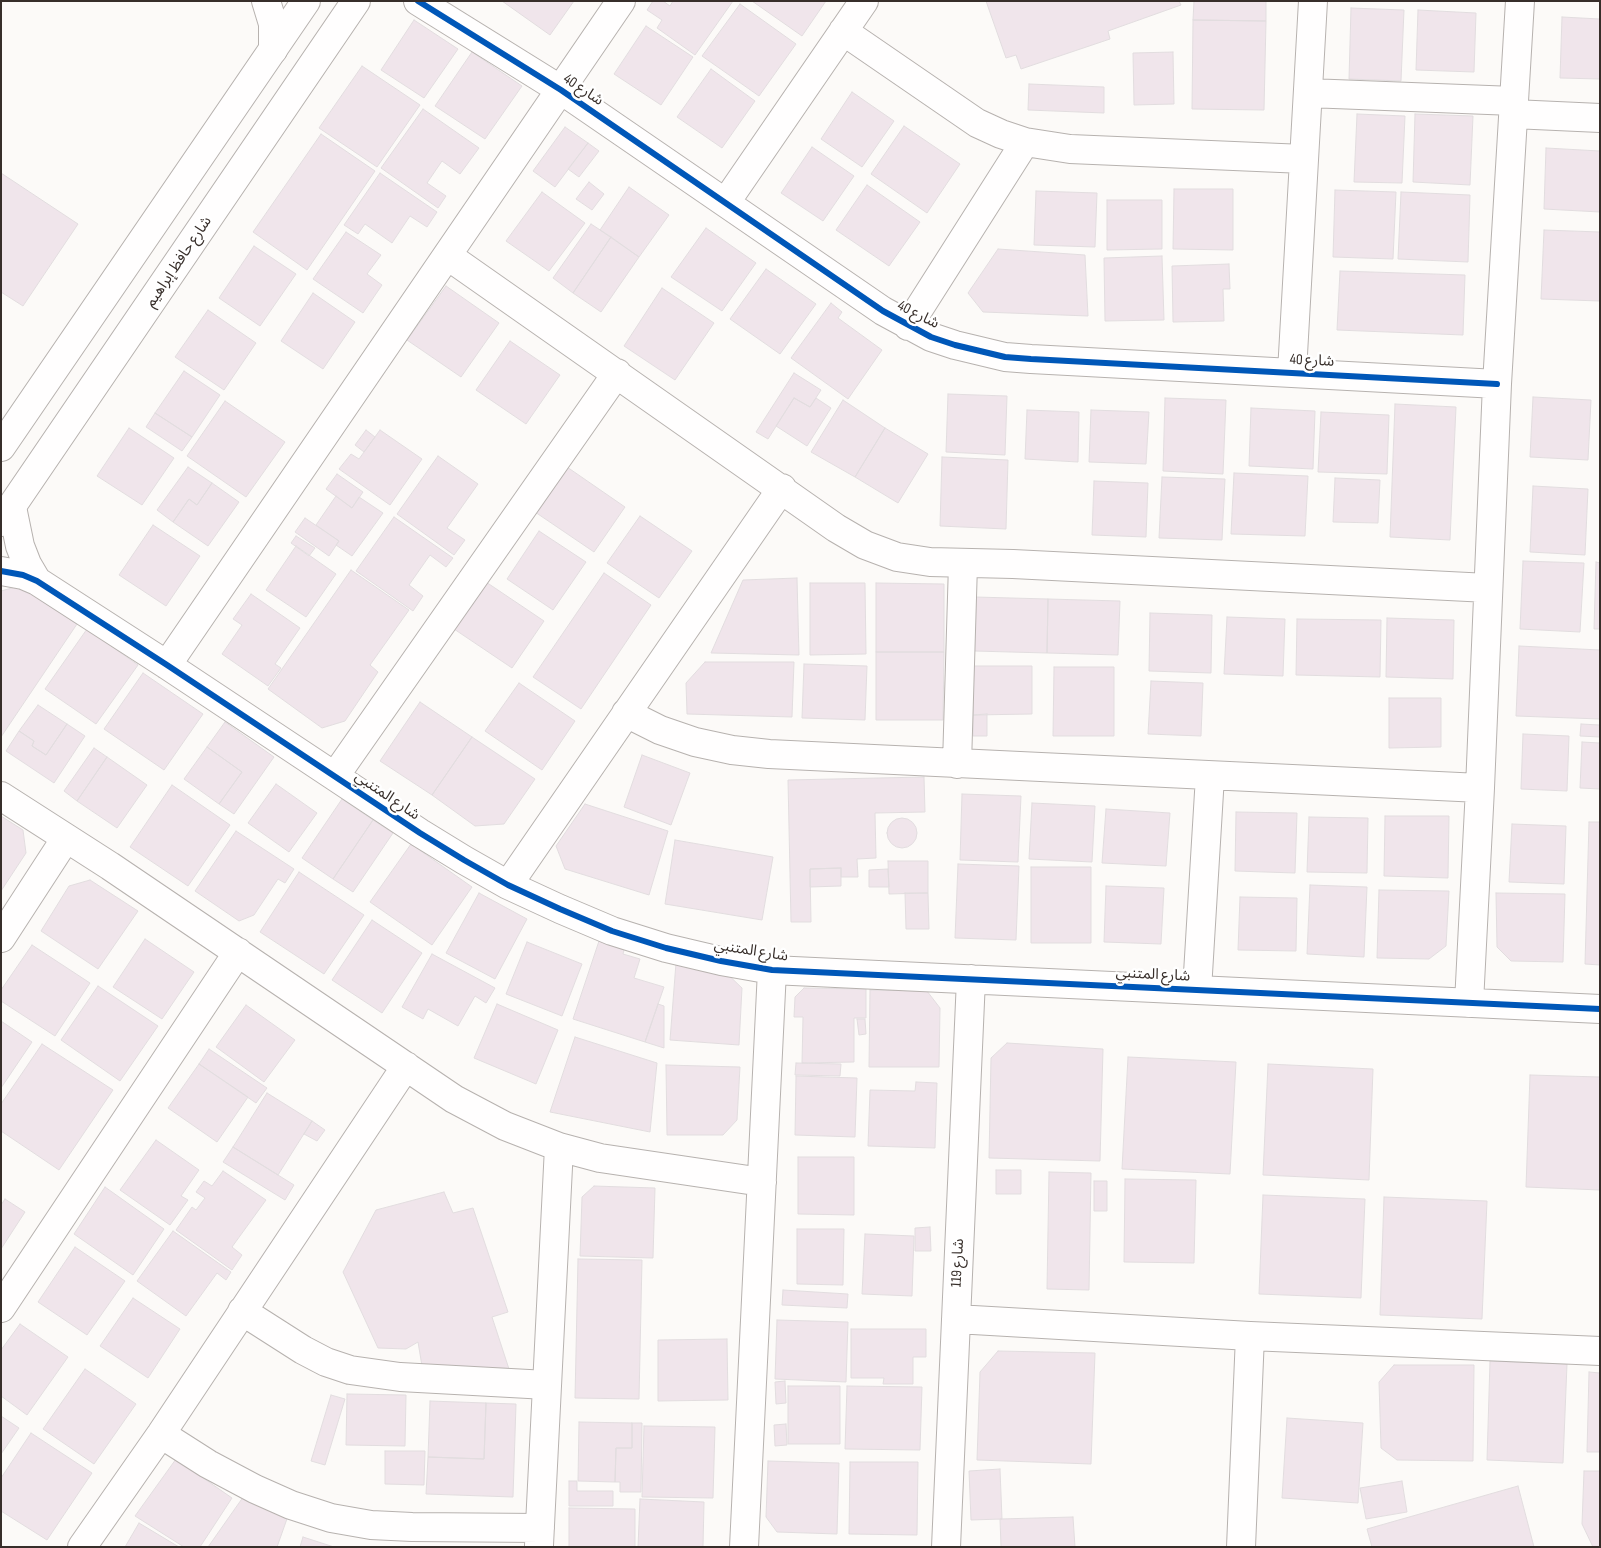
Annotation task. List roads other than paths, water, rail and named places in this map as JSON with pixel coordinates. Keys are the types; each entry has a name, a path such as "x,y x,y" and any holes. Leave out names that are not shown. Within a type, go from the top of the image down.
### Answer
{"street":[{"path":"266,1 273,24 273,50"},
{"path":"1,447 306,1"},
{"name":"شارع حافظ إبراهيم","path":"6,515 356,1"},
{"name":"شارع 40","path":"418,1 561,90 860,295 908,326 931,337 1005,357 1497,384"},
{"path":"167,665 621,1"},
{"path":"726,202 864,1"},
{"path":"1292,372 1313,1"},
{"path":"1469,1003 1497,384 1520,1"},
{"path":"843,31 978,123 1001,134 1025,142 1070,148 1304,159"},
{"path":"1308,93 1514,108 1600,118"},
{"path":"908,326 1025,142"},
{"path":"448,256 782,488 836,528 865,545 897,556 930,562 964,564 1022,565 1488,588"},
{"path":"335,776 617,374"},
{"path":"508,884 782,488"},
{"path":"6,515 37,581"},
{"path":"957,764 964,564"},
{"name":"شارع المتنبي","path":"1,571 23,575 37,581 420,833 508,884 560,909 621,934 666,948 721,961 772,970 1600,1009"},
{"path":"626,713 669,733 695,742 732,750 769,754 1480,788"},
{"path":"1197,990 1210,776"},
{"path":"1,796 238,952 454,1099 496,1122 559,1147 600,1158 762,1182"},
{"path":"1,938 66,838"},
{"path":"1,1308 238,952"},
{"path":"744,1547 772,970"},
{"name":"شارع 119","path":"946,1547 971,979"},
{"path":"82,1547 161,1434 406,1066"},
{"path":"161,1434 208,1464 255,1489 292,1505 331,1518 371,1525 540,1537 559,1147"},
{"path":"242,1311 303,1350 326,1362 350,1370 400,1377 547,1385"},
{"path":"956,1319 1250,1336 1600,1351"},
{"path":"1242,1547 1250,1336"}]}
